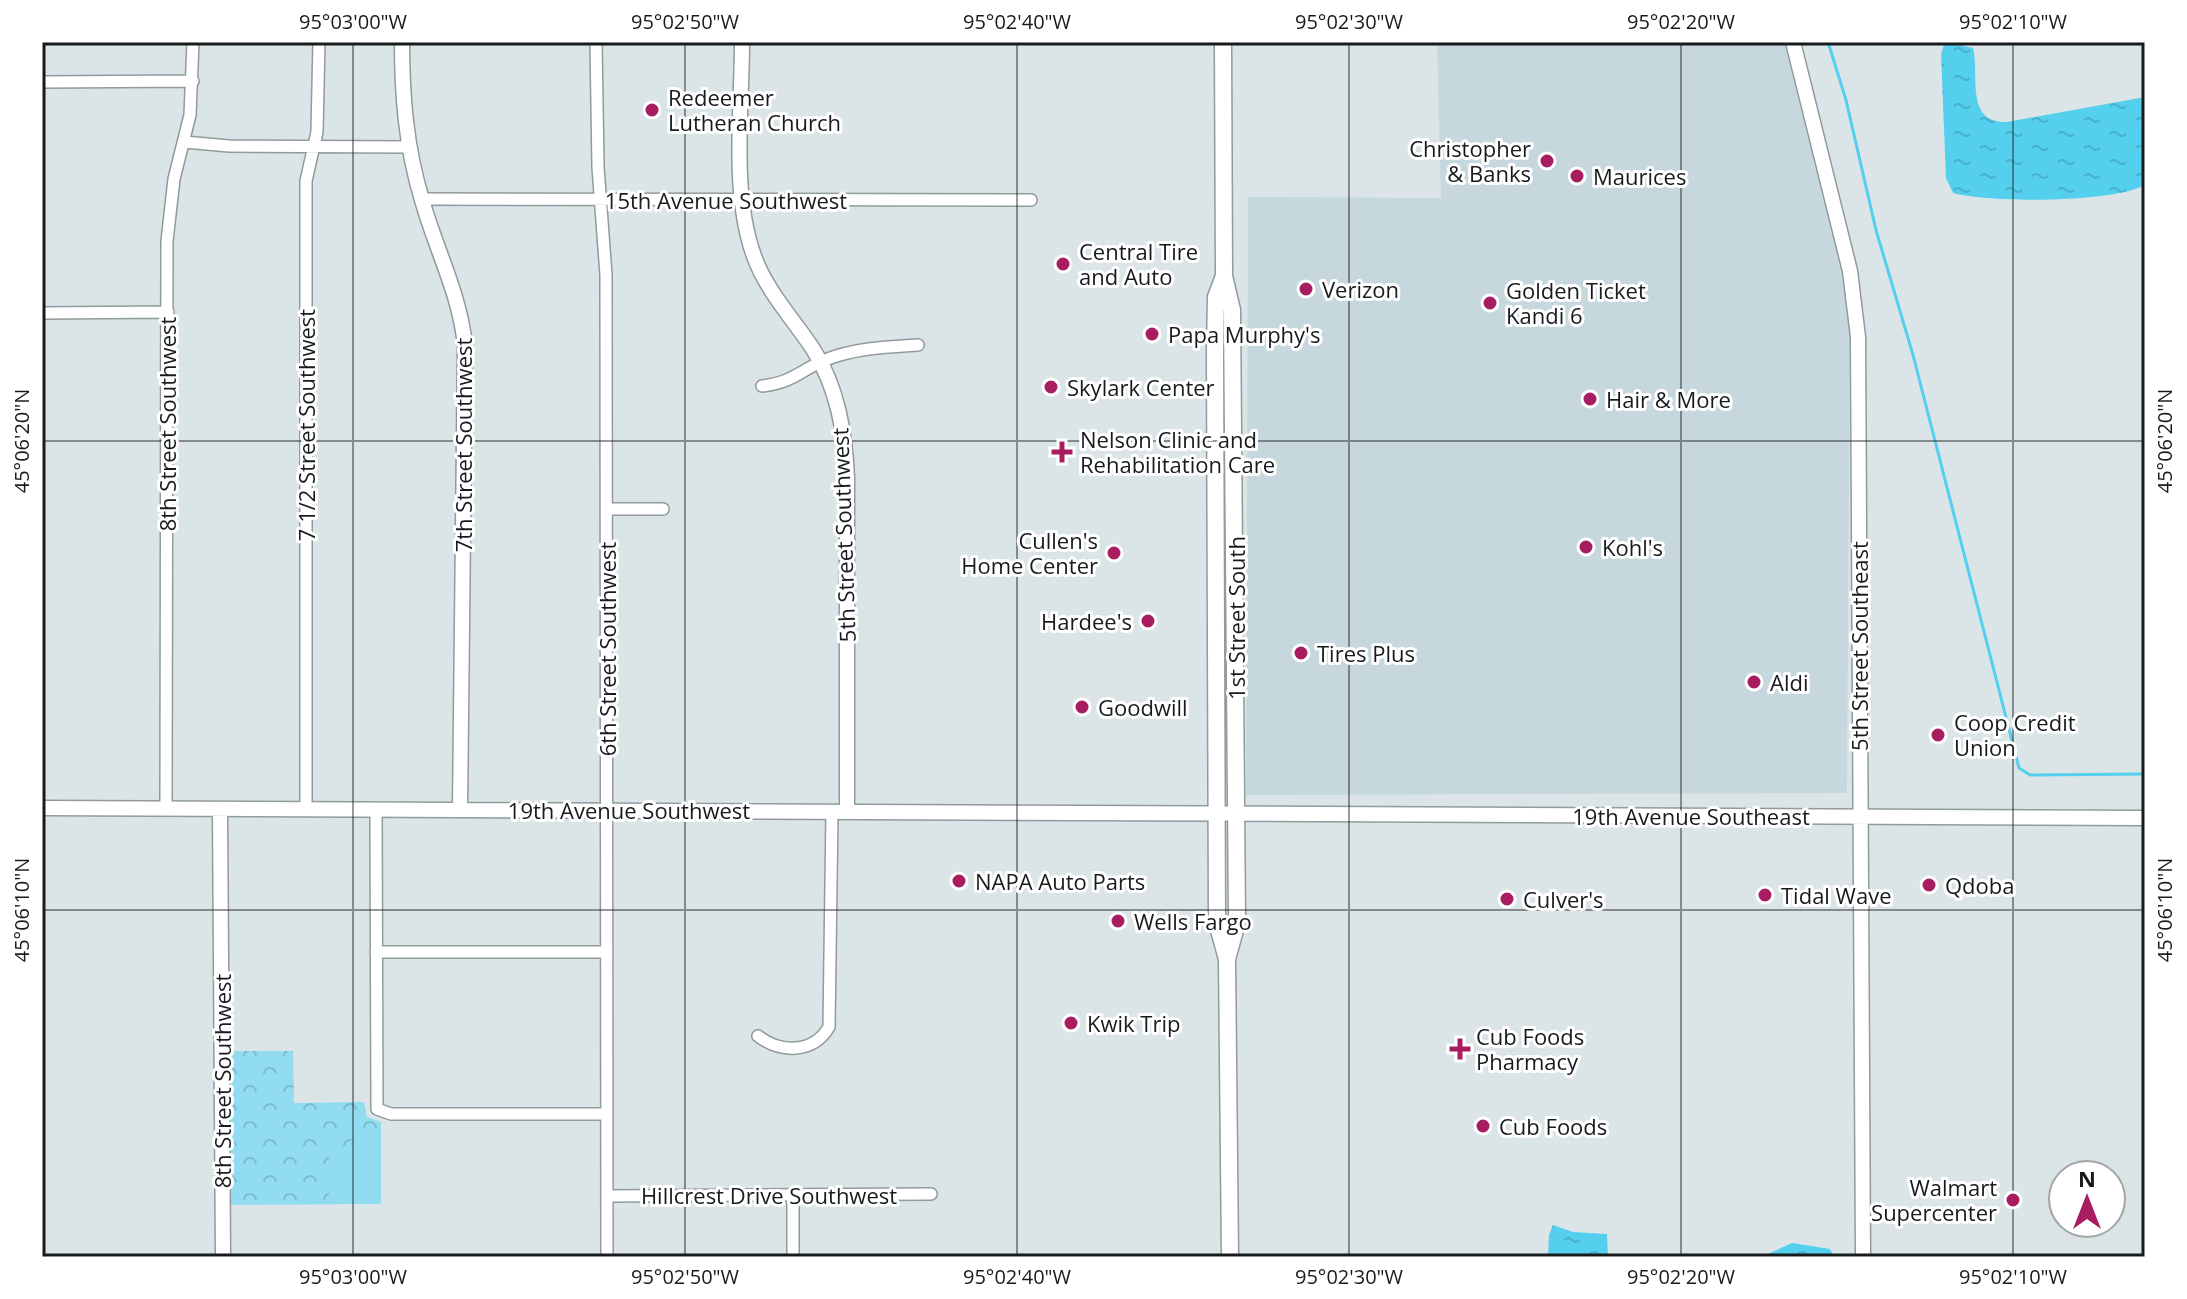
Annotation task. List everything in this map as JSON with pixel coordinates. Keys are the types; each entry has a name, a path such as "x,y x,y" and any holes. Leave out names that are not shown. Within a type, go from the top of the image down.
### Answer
{"main road":[{"name":"1st Street South","path":"1223,42 1224,276 1232,310 1237,813 1237,923 1227,959"},
{"name":"1st Street South","path":"1224,276 1216,297 1215,335 1217,923 1227,959 1230,1257"}],"street":[{"name":"8th Street Southwest","path":"166,809 169,210 185,142 193,81 193,42"},
{"name":"7 1/2 Street Southwest","path":"306,809 306,181 319,114 319,42"},
{"name":"7th Street Southwest","path":"402,42 403,114 409,147 421,199 456,290 465,346 460,810"},
{"name":"6th Street Southwest","path":"596,42 606,275 607,1257"},
{"name":"5th Street Southwest","path":"742,42 742,200 747,230 760,270 820,362 840,418 846,463 839,812 829,1027 818,1041 797,1048 774,1047 758,1036"},
{"name":"5th Street Southeast","path":"1793,42 1845,249 1856,312 1863,1257"},
{"path":"42,82 193,81"},
{"path":"185,142 313,148 409,147"},
{"name":"15th Avenue Southwest","path":"421,199 1031,200"},
{"path":"42,313 168,312"},
{"path":"762,386 792,380 820,362 863,350 918,345"},
{"path":"607,509 663,509"},
{"name":"19th Avenue Southwest","path":"42,808 1217,813"},
{"name":"8th Street Southwest","path":"220,809 223,1257"},
{"path":"376,809 375,1100 379,1111 607,1114"},
{"name":"19th Avenue Southeast","path":"1217,813 2145,818"},
{"path":"376,952 607,952"},
{"path":"793,1194 793,1257"},
{"name":"Hillcrest Drive Southwest","path":"607,1196 931,1194"}],"shaded area":[{"path":"1437,42 1787,42 1850,299 1847,793 1246,795 1248,197 1441,198"}],"green space":[{"path":"231,1051 293,1051 294,1103 364,1102 367,1117 381,1122 381,1204 231,1205"},
{"path":"351,1140 379,1140 380,1201 329,1201 329,1147 351,1146"}],"water":[{"path":"1950,43 1973,48 1976,96 1985,115 1993,120 2007,122 2145,97 2145,185 2107,195 2050,200 1953,193 1946,178 1941,54 1944,45"},
{"path":"1553,1225 1573,1232 1607,1234 1608,1257 1548,1257 1549,1235"},
{"path":"1792,1243 1830,1249 1834,1257 1761,1257"}],"waterway":[{"path":"1828,42 1846,100 1876,230 1913,355 2019,768 2030,775 2145,774"}],"place":[{"name":"Redeemer Lutheran Church","path":"652,110"},
{"name":"Christopher & Banks","path":"1547,161"},
{"name":"Maurices","path":"1577,176"},
{"name":"Central Tire and Auto","path":"1063,264"},
{"name":"Verizon","path":"1306,289"},
{"name":"Golden Ticket Kandi 6","path":"1490,303"},
{"name":"Papa Murphy's","path":"1152,334"},
{"name":"Skylark Center","path":"1051,387"},
{"name":"Hair & More","path":"1590,399"},
{"name":"Nelson Clinic and Rehabilitation Care","path":"1062,452"},
{"name":"Kohl's","path":"1586,547"},
{"name":"Cullen's Home Center","path":"1114,553"},
{"name":"Hardee's","path":"1148,621"},
{"name":"Tires Plus","path":"1301,653"},
{"name":"Aldi","path":"1754,682"},
{"name":"Goodwill","path":"1082,707"},
{"name":"Coop Credit Union","path":"1938,735"},
{"name":"NAPA Auto Parts","path":"959,881"},
{"name":"Qdoba","path":"1929,885"},
{"name":"Tidal Wave","path":"1765,895"},
{"name":"Culver's","path":"1507,899"},
{"name":"Wells Fargo","path":"1118,921"},
{"name":"Kwik Trip","path":"1071,1023"},
{"name":"Cub Foods Pharmacy","path":"1460,1049"},
{"name":"Cub Foods","path":"1483,1126"},
{"name":"Walmart Supercenter","path":"2013,1200"}]}
